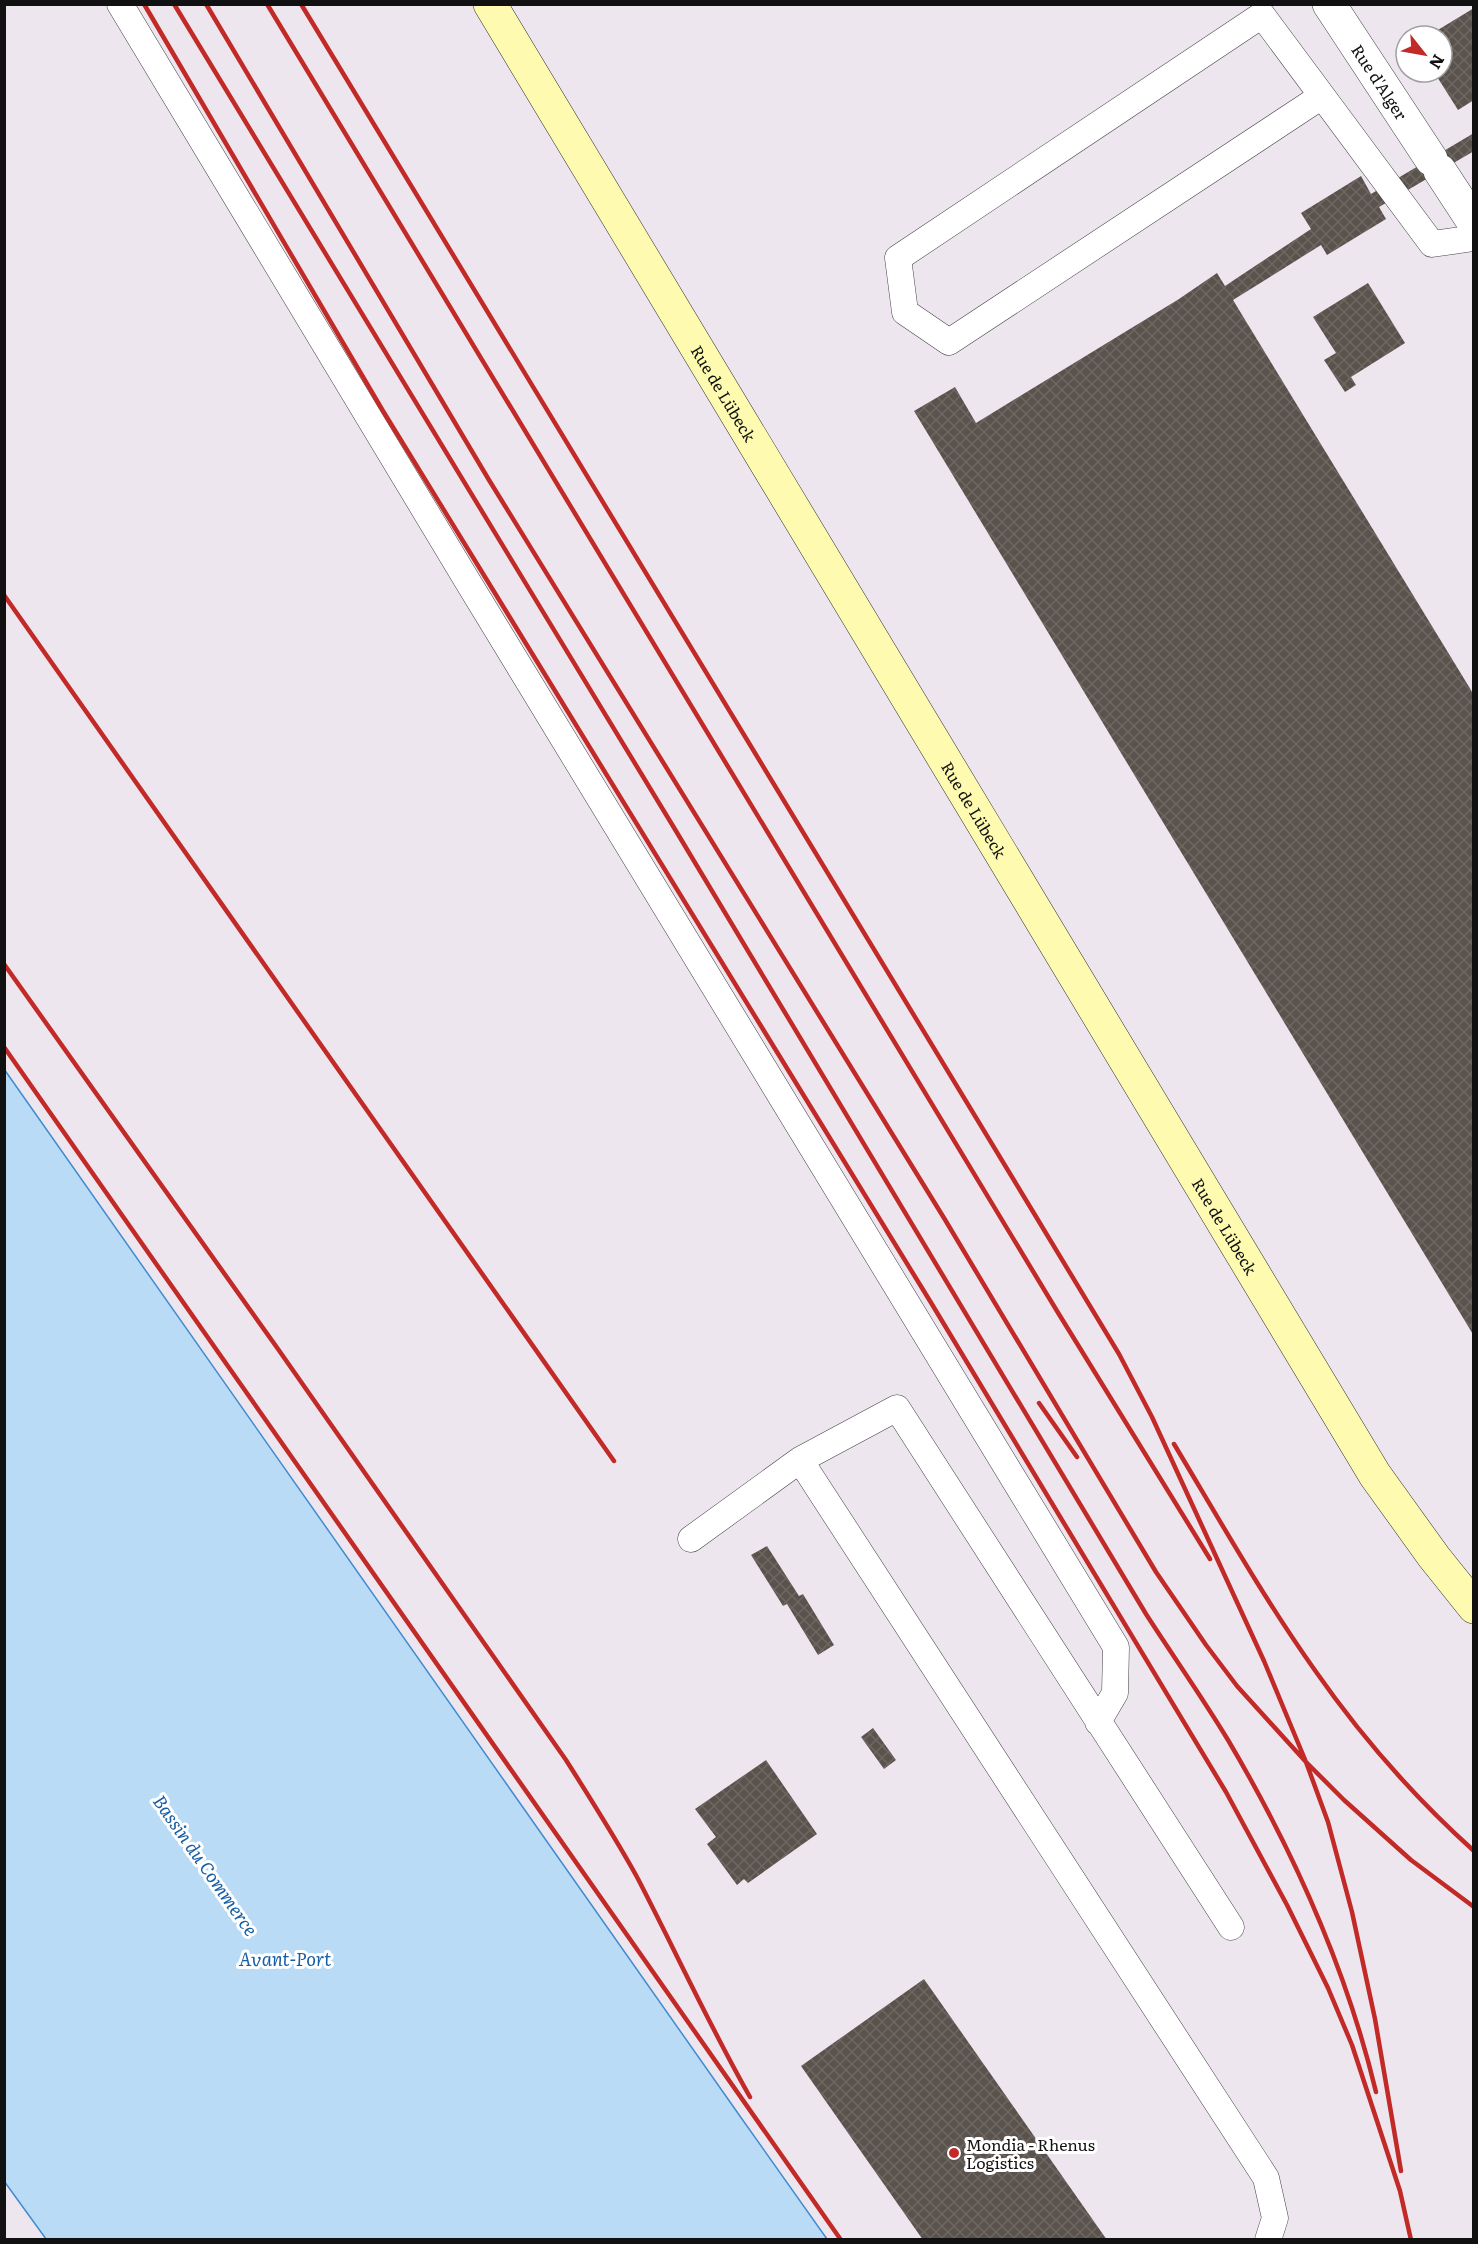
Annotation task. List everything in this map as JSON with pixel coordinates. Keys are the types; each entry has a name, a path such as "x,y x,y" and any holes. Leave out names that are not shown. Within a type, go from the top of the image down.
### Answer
{"main road":[{"name":"Rue de Lübeck","path":"490,4 1375,1475 1434,1557 1473,1606"}],"street":[{"name":"Rue d'Alger","path":"1329,4 1473,223"}],"lane":[{"path":"120,4 462,572 1116,1647 1115,1693 1098,1722"},
{"path":"1322,96 949,342 905,312 898,258 1262,15 1432,243 1473,238"},
{"path":"691,1539 800,1460 897,1408 1231,1927"},
{"path":"800,1460 1266,2178 1275,2217 1268,2240"}],"shaded area":[{"path":"5,5 1473,5 1473,2239 5,2240"}],"water":[{"name":"Avant-Port","path":"4,1069 827,2239 46,2239 4,2181"}],"building":[{"path":"1474,8 1474,100 1458,110 1442,84 1454,84 1454,24 1448,24"},
{"path":"1474,133 1474,151 1379,207 1386,219 1327,255 1321,245 1233,300 1474,695 1474,1336 914,411 955,387 976,423 1179,299 1217,273 1225,286 1311,229 1301,213 1361,176 1371,194"},
{"path":"1368,283 1405,343 1351,377 1356,385 1345,392 1324,360 1336,353 1313,317"},
{"path":"767,1546 799,1596 803,1594 834,1645 818,1655 787,1604 783,1606 751,1555"},
{"path":"873,1728 896,1760 884,1769 861,1737"},
{"path":"766,1760 817,1834 748,1883 744,1879 737,1885 707,1844 716,1837 695,1809"},
{"name":"Mondia - Rhenus Logistics","path":"924,1979 1107,2240 923,2240 801,2066"}],"railway":[{"path":"144,4 383,411 930,1301 1226,1792 1287,1905 1328,1988 1352,2045 1400,2191 1411,2240"},
{"path":"174,4 676,831 1146,1614 1228,1740 1274,1824 1315,1910 1349,2000 1376,2092"},
{"path":"206,4 489,480 944,1218 1156,1572 1237,1686 1306,1762 1344,1800 1411,1860 1474,1907"},
{"path":"267,4 1057,1311 1210,1559"},
{"path":"301,4 1119,1354 1152,1417 1264,1661 1328,1822 1352,1912 1375,2019 1401,2171"},
{"path":"4,595 614,1461"},
{"path":"4,964 566,1760 637,1877 750,2097"},
{"path":"4,1047 841,2240"},
{"path":"1039,1403 1077,1457"},
{"path":"1174,1444 1259,1586 1332,1694 1409,1787 1474,1851"}],"place":[{"name":"Mondia - Rhenus Logistics","path":"954,2153"}],"water label":[{"name":"Bassin du Commerce","path":"206,1865"}]}
